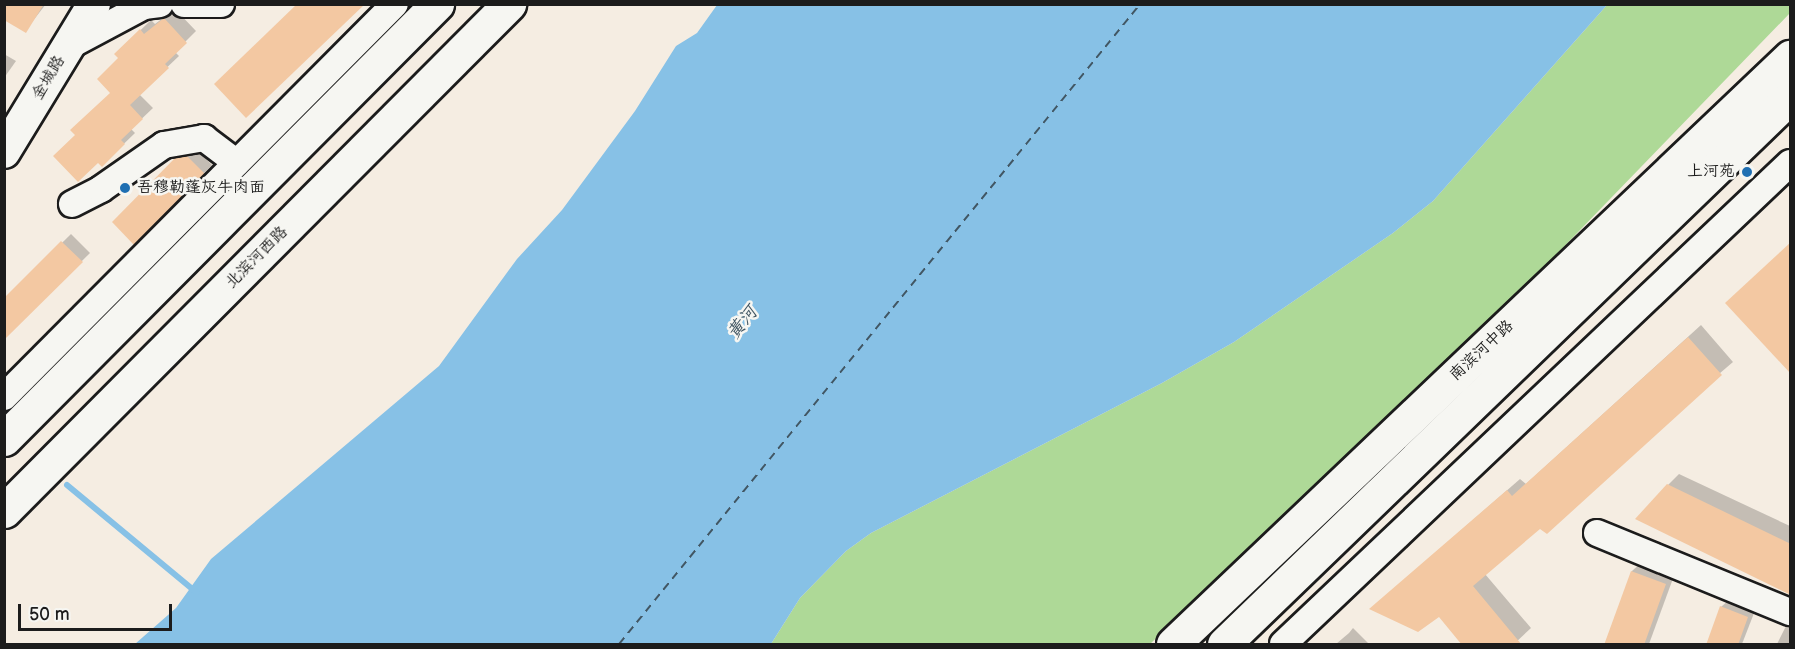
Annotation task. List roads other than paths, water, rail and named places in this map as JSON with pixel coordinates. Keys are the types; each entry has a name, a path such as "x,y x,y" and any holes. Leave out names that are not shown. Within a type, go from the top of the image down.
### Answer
{"main road":[{"path":"4,439 437,4"},
{"name":"北滨河西路","path":"4,511 509,4"},
{"name":"南滨河中路","path":"1173,645 1791,57"},
{"name":"南滨河中路","path":"1224,645 1791,97"}],"street":[{"name":"金城路","path":"4,152 94,4"},
{"path":"69,46 144,6 160,4"},
{"path":"184,4 221,4"},
{"path":"4,396 395,4"},
{"path":"72,204 100,189 164,145 204,138 237,163"},
{"path":"1283,645 1791,163"},
{"path":"1597,532 1791,612"}],"water":[{"name":"黄河","path":"717,5 1607,5 1433,201 1393,233 1234,342 1162,383 871,533 846,551 800,598 771,644 135,644 176,608 211,559 439,366 517,259 562,210 635,111 676,46 697,33"}],"waterway":[{"path":"67,485 196,592"}],"place":[{"name":"上河苑","path":"1747,172"},
{"name":"吾穆勒蓬灰牛肉面","path":"125,188"}]}
